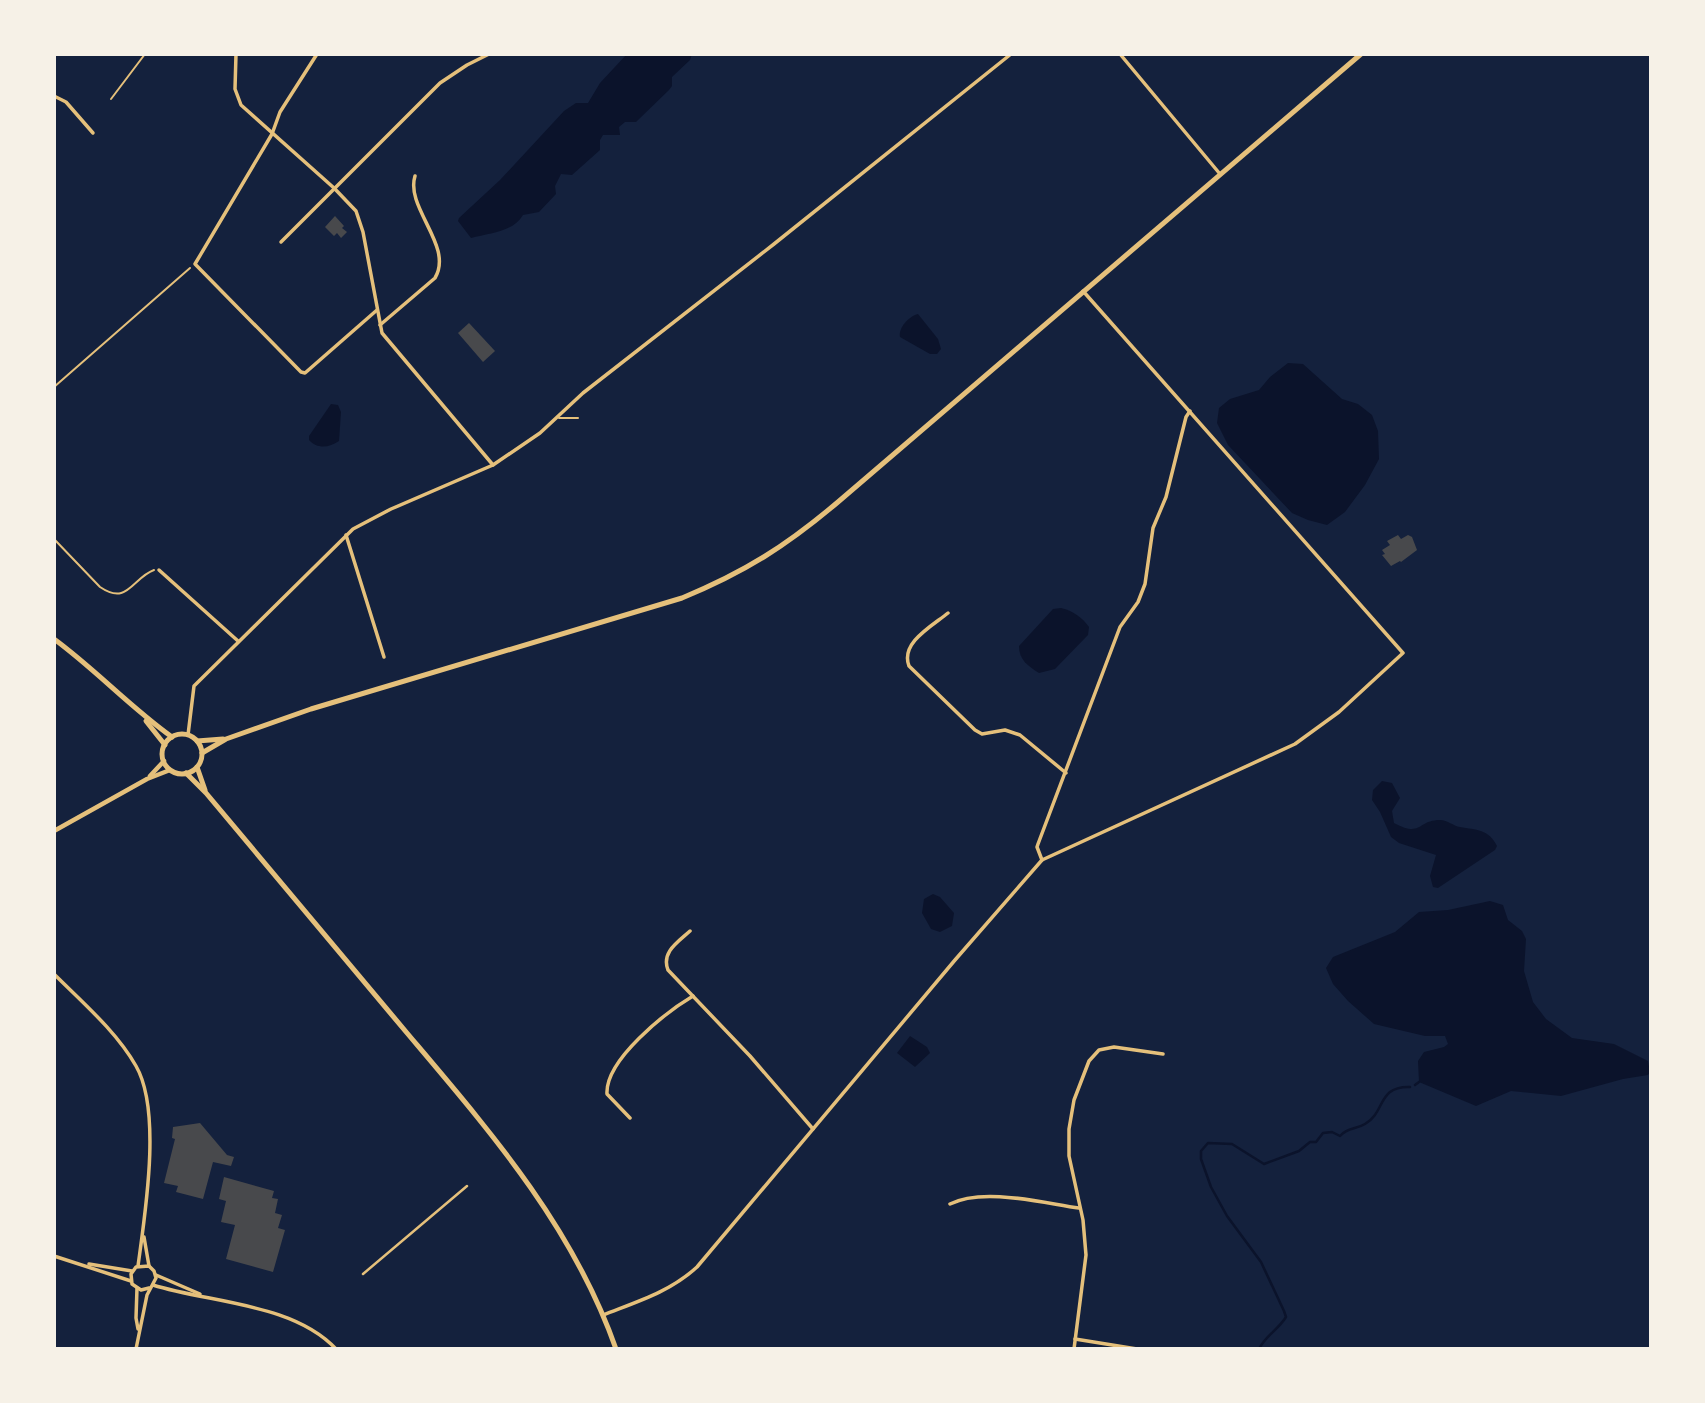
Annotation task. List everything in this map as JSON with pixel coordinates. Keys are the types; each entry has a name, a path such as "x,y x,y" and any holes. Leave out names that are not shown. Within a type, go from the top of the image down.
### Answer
{"main road":[{"path":"202,753 226,739 364,693 682,598 739,573 773,553 808,527 1361,54"},
{"path":"54,639 85,663 142,716 172,737"},
{"path":"142,716 164,745"},
{"path":"206,793 197,768 202,753 197,741 188,735 172,737 164,745 162,753 170,770 186,774 206,793 510,1157 564,1238 603,1315 616,1349"},
{"path":"197,741 226,739"},
{"path":"186,774 197,768"}],"street":[{"path":"236,54 236,96 247,112 334,188 359,217 380,325 388,342 493,465"},
{"path":"317,54 280,112 272,134 195,264 301,372 305,373 377,310"},
{"path":"281,242 440,83 489,54"},
{"path":"188,735 194,686 346,535 365,522 493,465 522,447 558,418 583,393 1011,54"},
{"path":"1120,54 1220,174"},
{"path":"54,96 66,102 93,133"},
{"path":"380,325 438,273 438,252 413,190 415,176"},
{"path":"603,1315 666,1290 683,1280 711,1251 1042,860 1295,744 1339,712 1403,653 1083,291"},
{"path":"1042,860 1037,847 1120,626 1142,593 1153,528 1166,497 1186,417 1190,411"},
{"path":"346,535 384,657"},
{"path":"159,570 237,641"},
{"path":"948,612 910,645 906,659 909,666 975,730 982,734 1005,730 1020,735 1066,773"},
{"path":"146,779 164,761"},
{"path":"54,831 146,779 170,770"},
{"path":"690,931 672,947 666,958 668,970 750,1056 813,1129"},
{"path":"54,974 123,1046 142,1080 147,1098 150,1128 144,1235 138,1266 132,1271 131,1281"},
{"path":"629,1118 607,1094 607,1080 625,1054 649,1030 693,996"},
{"path":"1074,1349 1086,1255 1085,1236 1071,1171 1069,1129 1074,1100 1089,1061 1105,1047 1163,1054"},
{"path":"363,1275 467,1186"},
{"path":"950,1204 969,1197 991,1196 1079,1208"},
{"path":"144,1235 149,1266 155,1274 205,1296 302,1324 336,1349"},
{"path":"54,1256 131,1281 137,1289 138,1331"},
{"path":"80,1263 132,1271"},
{"path":"138,1266 149,1266"},
{"path":"136,1349 138,1331 155,1274"},
{"path":"153,1284 186,1294 205,1296"},
{"path":"137,1289 149,1289"},
{"path":"1075,1339 1138,1349"}],"lane":[{"path":"111,99 145,54"},
{"path":"558,418 578,418"}],"path":[{"path":"54,387 195,264"},
{"path":"54,539 108,593 118,595 126,592 147,572 159,570"}],"water":[{"path":"627,54 692,54 690,60 672,77 669,90 636,122 625,122 619,127 620,135 603,135 600,150 572,175 561,174 555,186 556,194 539,212 523,215 519,221 507,228 471,238 458,221 459,218 500,180 564,111 576,103 588,103 600,83"},
{"path":"918,314 938,339 941,349 937,354 930,354 900,337 905,323"},
{"path":"1288,363 1303,364 1342,399 1358,404 1372,415 1378,431 1379,459 1365,485 1345,512 1327,525 1292,513 1228,445 1217,423 1219,408 1230,399 1259,390"},
{"path":"331,404 338,405 341,412 339,441 319,446 309,440 309,436"},
{"path":"1061,608 1083,620 1089,627 1088,635 1055,669 1039,673 1022,659 1019,646 1053,609"},
{"path":"1382,781 1392,783 1400,798 1392,811 1394,823 1415,829 1433,821 1446,821 1486,833 1494,840 1497,846 1495,850 1438,888 1433,887 1430,876 1436,855 1399,843 1391,837 1372,800 1373,790"},
{"path":"933,894 940,897 954,913 952,926 940,932 931,929 922,913 924,899"},
{"path":"1490,901 1503,905 1508,920 1522,931 1526,939 1524,971 1533,1002 1546,1019 1572,1038 1614,1044 1648,1061 1648,1075 1561,1096 1511,1091 1476,1106 1419,1082 1418,1061 1424,1052 1448,1044 1445,1036 1425,1036 1374,1024 1333,984 1326,968 1333,957 1395,932 1419,912 1448,910"},
{"path":"910,1036 927,1047 930,1053 915,1067 897,1053"}],"building":[{"path":"335,216 347,232 341,238 337,233 334,236 325,227"},
{"path":"469,323 495,351 483,362 458,333"},
{"path":"1398,535 1401,539 1408,535 1412,537 1417,550 1391,566 1382,555 1385,554 1382,550 1390,545 1387,541"},
{"path":"200,1123 227,1155 234,1157 231,1166 213,1162 203,1199 176,1192 178,1186 164,1183 175,1139 172,1138 173,1127"},
{"path":"224,1177 274,1191 272,1198 278,1199 275,1213 282,1215 278,1228 285,1230 273,1272 226,1259 235,1225 221,1222 226,1201 219,1199"}],"waterway":[{"path":"1415,1085 1419,1082"},
{"path":"1259,1349 1286,1317 1261,1262 1227,1216 1211,1187 1201,1159 1201,1151 1208,1143 1232,1144 1264,1164 1299,1151 1310,1142 1316,1142 1323,1133 1332,1132 1340,1136 1365,1124 1372,1119 1387,1095 1399,1088 1410,1087"}]}
